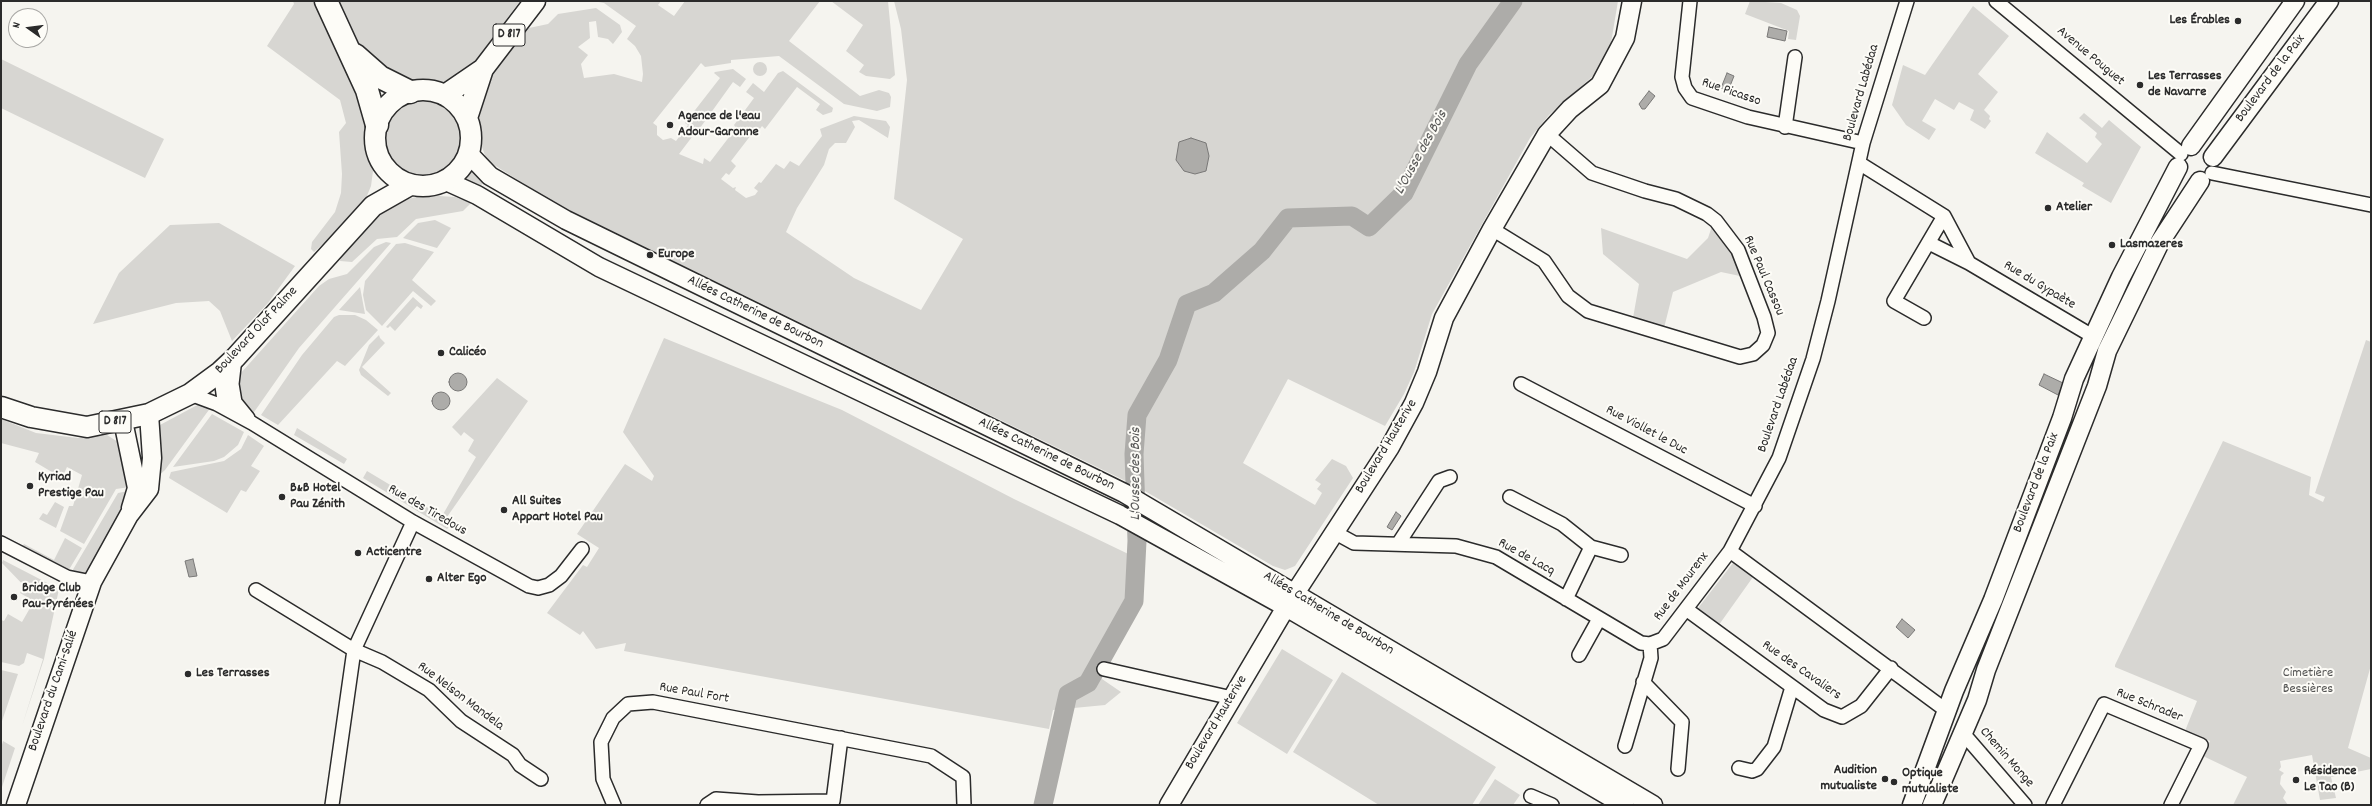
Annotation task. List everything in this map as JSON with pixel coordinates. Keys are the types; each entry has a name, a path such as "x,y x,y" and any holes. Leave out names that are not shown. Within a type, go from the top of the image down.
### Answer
{"highway":[{"path":"326,1 367,90 377,125"},
{"path":"350,51 380,77 410,92"}],"main road":[{"name":"D 817","path":"445,95 483,69 535,1"},
{"name":"Boulevard Hauterive","path":"1169,805 1290,601 1390,447 1414,403 1427,372 1444,318 1492,229 1547,134 1570,110 1600,85 1625,38 1632,1"},
{"name":"Boulevard de la Paix","path":"1912,805 1947,711 2018,534 2062,418 2074,379 2121,277 2183,156 2295,1"},
{"name":"Boulevard de la Paix","path":"1932,805 1977,700 1986,670 2087,411 2107,351 2160,242 2208,171 2329,1"},
{"name":"D 817","path":"467,118 483,69"},
{"path":"426,90 445,95 458,105 467,118 472,140 469,154 458,172 446,181 430,186 410,185 394,178 382,164 375,141 380,116 392,101 410,92 426,90"},
{"path":"2206,148 2208,171 2186,179 2183,156 2206,148"},
{"name":"Allées Catherine de Bourbon","path":"469,154 490,176 566,220 1124,493 1159,513 1290,601 1624,805"},
{"name":"Boulevard Olof Palme","path":"373,206 380,186 382,164"},
{"name":"Allées Catherine de Bourbon","path":"446,181 477,195 599,267 1120,515 1290,601 1653,805"},
{"name":"Boulevard Olof Palme","path":"1,407 31,417 87,427 123,421 149,414 190,394 220,372 235,358 373,206 410,185"},
{"name":"Boulevard du Cami-Salié","path":"16,805 92,582 129,515 149,489 152,458 149,414"},
{"name":"Boulevard du Cami-Salié","path":"123,421 137,488 129,515"}],"street":[{"name":"Rue Picasso","path":"1690,1 1682,77 1688,94 1700,101 1785,127 1863,143"},
{"name":"Boulevard Labédaa","path":"1730,551 1779,458 1812,359 1828,301 1863,143 1907,1"},
{"name":"Avenue Pouguet","path":"1996,1 2183,156"},
{"path":"1785,127 1795,57"},
{"name":"Rue Paul Cassou","path":"1492,229 1544,261 1568,296 1588,311 1740,357 1753,354 1763,345 1768,333 1764,317 1738,250 1716,221 1703,212 1676,199 1644,191 1592,173 1547,134"},
{"path":"1859,163 1944,216 1969,263"},
{"path":"2208,171 2371,205"},
{"path":"1924,318 1894,301 1944,216"},
{"name":"Rue du Gypaète","path":"1929,243 1969,263 2094,337"},
{"name":"Rue des Tiredous","path":"235,358 232,384 235,402 252,423"},
{"path":"220,372 224,400 232,412"},
{"name":"Rue Viollet le Duc","path":"1521,384 1755,506"},
{"name":"Rue des Tiredous","path":"190,394 217,404 252,423 413,522 522,583 538,588 549,585 561,576 582,549"},
{"path":"1398,544 1439,481 1450,477"},
{"path":"1510,497 1562,524 1591,547 1621,555"},
{"path":"332,805 354,650 413,522"},
{"name":"Rue de Lacq","path":"1334,532 1354,543 1456,546 1496,557 1641,644 1650,644"},
{"path":"1,543 67,577 92,582"},
{"path":"1566,599 1591,547"},
{"path":"1730,551 1891,668 1947,711"},
{"name":"Rue de Mourenx","path":"1650,644 1663,639 1730,551"},
{"name":"Rue Nelson Mandela","path":"256,590 354,650 382,662 429,690 461,721 513,755 520,765 542,779"},
{"name":"Rue des Cavaliers","path":"1686,609 1824,710 1842,717 1861,706 1891,668"},
{"path":"1579,654 1599,619"},
{"path":"1626,746 1651,658 1650,644"},
{"path":"1104,669 1232,698"},
{"path":"1643,682 1682,722 1678,769"},
{"path":"1739,768 1752,771 1757,769 1774,747 1792,687"},
{"name":"Rue Paul Fort","path":"614,805 604,778 601,742 613,718 628,704 653,702 931,756 963,777 964,805"},
{"name":"Rue Schrader","path":"2053,805 2104,704 2201,745 2171,805"},
{"name":"Chemin Monge","path":"1962,732 2026,805"},
{"path":"706,805 716,799 758,802 833,801 842,738"},
{"path":"1950,761 1962,750 1981,753"},
{"path":"1531,796 1552,805"}],"green space":[{"path":"293,1 317,1 367,116 367,144 373,171 371,186 362,208 314,252 311,249 312,242 335,212 341,193 342,174 339,132 346,123 340,100 267,46 294,4"},
{"path":"335,1 520,1 471,67 445,83 437,83 407,82 370,59 357,43"},
{"path":"593,1 661,1 658,5 674,16 685,1 820,1 789,41 860,96 879,90 889,93 891,97 890,107 877,111 844,104 779,56 731,60 731,63 705,67 701,63 653,123 657,126 657,135 663,140 671,138 676,141 688,125 685,123 720,78 714,73 733,69 746,79 740,87 733,82 700,128 696,127 695,133 679,154 703,164 704,158 710,162 736,128 734,125 754,98 746,92 753,83 764,92 778,73 783,71 833,108 832,112 823,115 816,110 820,104 797,87 765,129 762,126 754,137 751,135 731,161 736,166 729,175 726,173 721,179 733,188 736,187 735,190 746,198 755,195 758,191 754,188 759,182 761,183 776,164 784,169 790,161 799,166 822,136 820,129 854,116 886,121 890,127 888,138 859,120 852,121 855,127 846,143 835,143 829,149 824,165 797,208 786,232 854,278 921,310 963,239 894,199 907,80 901,29 894,1 1618,1 1611,43 1604,60 1594,75 1549,115 1530,138 1432,314 1414,372 1404,394 1385,426 1288,379 1243,463 1315,505 1322,493 1317,489 1321,484 1315,480 1332,459 1346,466 1353,478 1295,566 1285,570 1273,566 1138,487 553,202 491,163 486,158 482,147 478,118 479,104 491,73 515,40 529,28 548,24 558,14 596,8 620,25 622,32 613,44 608,39 598,37 596,21 589,22 590,38 578,47 588,55 581,64 584,78 614,74 642,82 643,74 641,56 635,46 627,39 636,26 604,3"},
{"path":"831,1 888,1 895,75 890,79 866,76 859,72 864,65 846,51 863,25"},
{"path":"1750,1 1781,3 1797,10 1800,16 1796,40 1788,39 1789,31 1745,14"},
{"path":"1973,6 2009,36 1978,74 1998,92 1984,110 1990,116 1989,119 1991,121 1985,129 1970,120 1974,110 1959,102 1954,110 1935,99 1922,121 1936,129 1929,140 1906,125 1892,105 1903,65 1925,75"},
{"path":"1,59 164,139 145,178 1,108"},
{"path":"760,62 765,64 767,69 765,74 760,76 755,74 753,69 755,64"},
{"path":"423,100 437,103 450,111 458,124 461,138 458,152 450,165 437,173 423,176 409,173 396,165 388,152 385,138 388,124 396,111 409,103"},
{"path":"2084,113 2102,128 2109,120 2141,147 2111,203 2082,186 2084,183 2035,153 2047,132 2087,163 2102,144 2095,137 2097,133 2079,118"},
{"path":"472,169 486,178 478,190 463,180"},
{"path":"424,195 455,197 471,203 463,211 416,219 397,237 377,239 352,262 340,261 341,255 387,207 400,201"},
{"path":"435,220 451,228 437,248 403,238 418,223"},
{"path":"219,223 295,266 268,303 232,341 220,311 209,301 176,303 93,324 119,273 170,225"},
{"path":"1712,226 1733,251 1740,276 1721,272 1673,292 1664,328 1633,318 1639,284 1603,254 1601,228 1687,259 1708,238"},
{"path":"386,242 391,243 299,348 252,415 238,401 237,380 240,374 319,286 329,279 347,274 374,247"},
{"path":"405,243 434,252 412,280 436,301 431,306 413,291 382,326 366,310 363,295 365,281 396,244"},
{"path":"360,287 365,314 339,310"},
{"path":"413,297 423,306 421,309 417,306 395,331 390,326 388,328 386,327"},
{"path":"339,315 355,315 366,320 378,330 345,366 337,361 278,425 261,415 302,355 334,317"},
{"path":"379,335 385,343 362,367 391,393 388,396 361,375 359,370 369,345"},
{"path":"664,338 842,410 1014,499 1145,562 1099,653 1102,679 1121,692 1105,705 1053,710 1049,729 624,651 626,643 596,649 583,631 580,635 547,613 583,565 587,567 599,548 577,534 625,464 652,481 654,476 623,432"},
{"name":"Cimetière Bessières","path":"2366,340 2371,342 2371,665 2348,748 2371,758 2371,769 2331,777 2336,798 2320,800 2312,755 2280,761 2281,767 2279,770 2284,773 2281,776 2280,784 2286,792 2283,798 2288,805 2233,805 2247,777 2203,756 2210,741 2185,731 2197,701 2115,667 2115,665 2223,441 2311,477 2309,495 2323,502 2325,497 2315,493"},
{"path":"497,378 528,401 447,517 454,522 447,529 363,478 367,471 442,516 476,457 468,451 474,440 464,432 461,436 452,427"},
{"path":"201,403 211,407 165,470 154,480 156,430 160,425"},
{"path":"212,414 244,432 238,445 224,457 214,461 173,467"},
{"path":"1,419 36,433 78,438 107,435 118,442 130,487 116,489 84,544 60,531 69,506 73,506 82,475 67,467 62,478 35,462 39,453 1,443"},
{"path":"297,428 347,459 344,464 294,435"},
{"path":"248,435 264,446 251,466 260,471 246,492 241,490 227,513 169,478 171,472 224,461 241,449"},
{"path":"128,491 119,518 89,573 84,575 71,573 118,493"},
{"path":"55,502 64,507 56,528 39,519 43,513 47,515"},
{"path":"65,538 82,548 67,573 21,549 24,544 54,560"},
{"path":"3,560 59,589 44,659 22,726 43,659 27,653 24,663 19,666 1,662 1,620 4,621 8,614 22,622 34,601 20,593 22,589 31,593 2,563"},
{"path":"1733,563 1753,577 1716,629 1695,612"},
{"path":"1282,649 1333,680 1287,754 1237,723"},
{"path":"1,670 18,674 2,721 1,720"},
{"path":"1342,672 1496,767 1472,805 1379,805 1293,752"},
{"path":"3,741 15,748 1,790 1,748"},
{"path":"1495,779 1520,795 1513,805 1478,805"}],"shaded area":[{"path":"1769,27 1787,31 1785,41 1767,37"},
{"path":"1727,73 1734,76 1728,91 1721,88"},
{"path":"1649,91 1655,96 1645,109 1642,109 1639,104"},
{"path":"1191,138 1206,143 1209,156 1206,171 1195,174 1184,171 1176,160 1179,142"},
{"path":"454,373 462,373 467,378 465,389 462,391 454,391 449,386 449,378"},
{"path":"2044,374 2063,383 2058,395 2039,385"},
{"path":"437,392 445,392 450,397 448,408 445,410 437,410 432,405 432,397"},
{"path":"1396,512 1401,516 1392,530 1387,527"},
{"path":"193,559 197,576 189,577 185,561"},
{"path":"1902,619 1915,630 1908,638 1896,627"}],"waterway":[{"name":"L'Ousse des Bois","path":"1043,805 1068,694 1088,683 1134,601 1137,541 1134,454 1137,415 1168,360 1187,304 1214,293 1262,251 1288,218 1352,216 1369,227 1404,193 1468,64 1513,1"}],"place":[{"name":"Les Érables","path":"2238,21"},
{"name":"Les Terrasses de Navarre","path":"2140,85"},
{"name":"Agence de l'eau Adour-Garonne","path":"670,125"},
{"name":"Atelier","path":"2048,208"},
{"name":"Lasmazeres","path":"2112,245"},
{"name":"Europe","path":"650,255"},
{"name":"Calicéo","path":"441,353"},
{"name":"Kyriad Prestige Pau","path":"30,486"},
{"name":"B&B Hotel Pau Zénith","path":"282,497"},
{"name":"All Suites Appart Hotel Pau","path":"504,510"},
{"name":"Acticentre","path":"358,553"},
{"name":"Alter Ego","path":"429,579"},
{"name":"Bridge Club Pau-Pyrénées","path":"14,597"},
{"name":"Les Terrasses","path":"188,674"},
{"name":"Audition mutualiste","path":"1885,779"},
{"name":"Résidence Le Tao (B)","path":"2296,780"},
{"name":"Optique mutualiste","path":"1894,782"}]}
